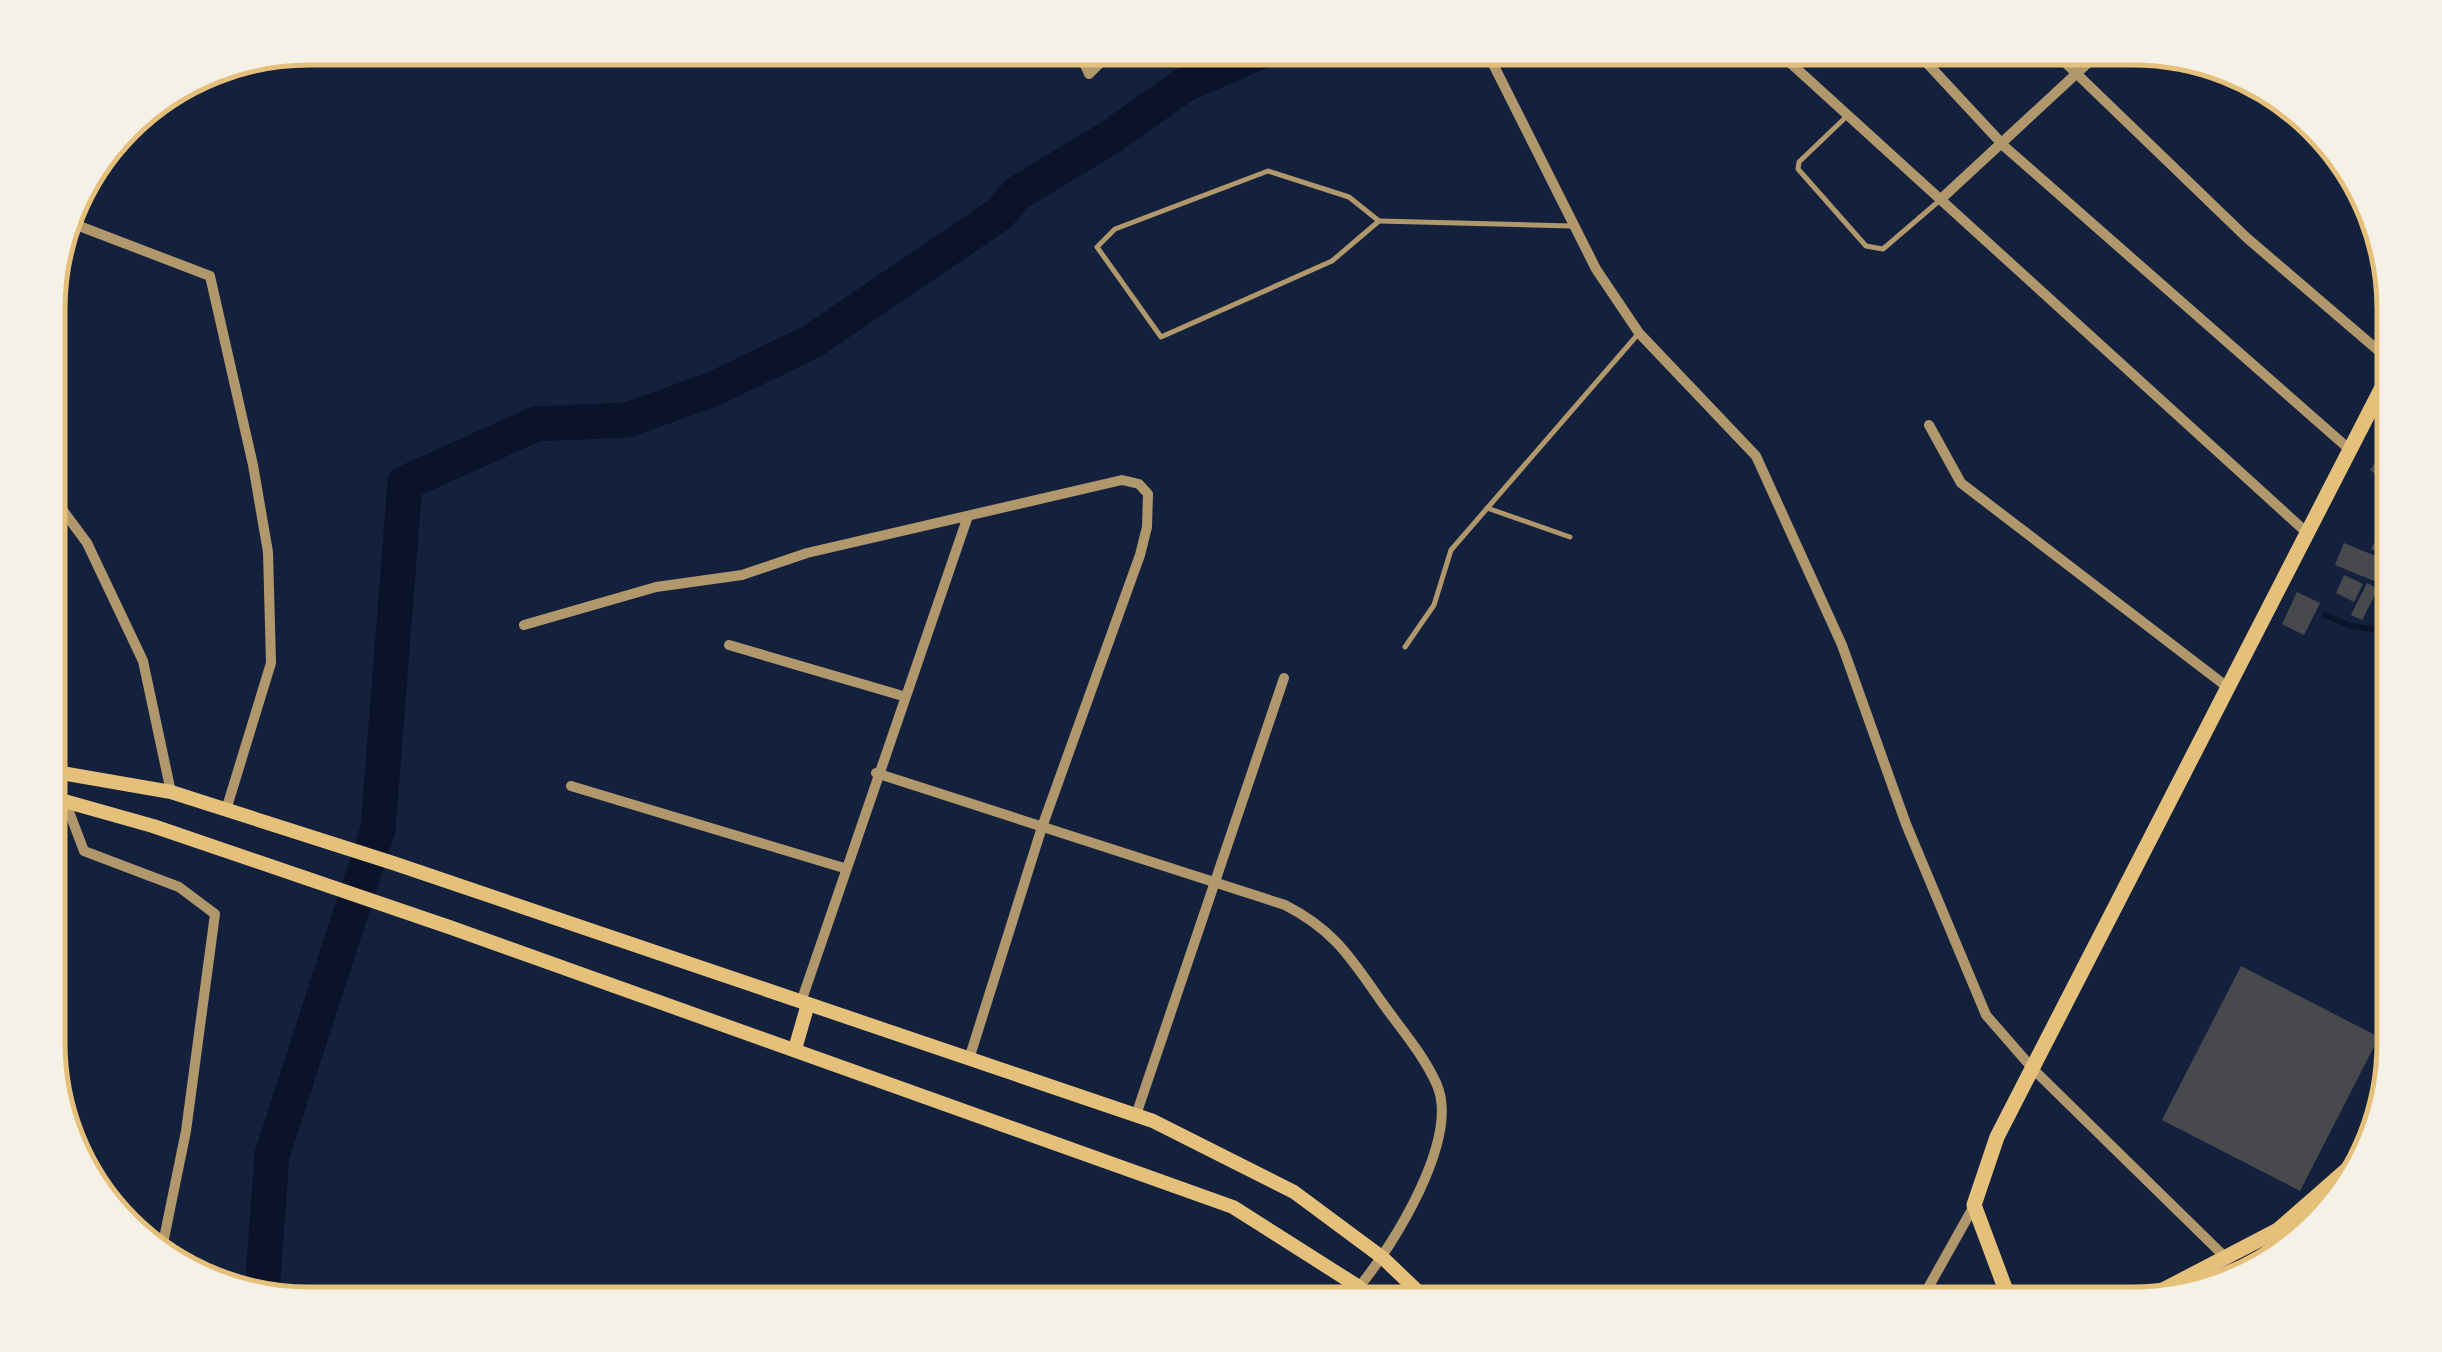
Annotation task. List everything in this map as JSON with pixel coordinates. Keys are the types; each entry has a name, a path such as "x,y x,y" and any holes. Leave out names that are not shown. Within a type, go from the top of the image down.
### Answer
{"highway":[{"path":"2004,1286 1974,1205 1997,1137 2376,399"},
{"path":"2179,1282 2278,1230 2333,1182"},
{"path":"2278,1230 2287,1231"}],"main road":[{"path":"65,774 171,792 1136,1115 1222,1152 1294,1192 1384,1258 1412,1286"},
{"path":"65,801 452,928 1234,1207 1358,1286"},
{"path":"795,1049 804,1003"}],"street":[{"path":"1495,65 1596,269 1639,333 1756,456 1842,646 1906,824 1986,1016 2032,1069 2226,1258"},
{"path":"1793,65 2306,532"},
{"path":"1928,65 2002,142 2350,449"},
{"path":"2068,65 2247,238 2376,349"},
{"path":"1941,199 2085,65"},
{"path":"80,226 210,276 253,465 268,552 271,662 226,810"},
{"path":"1929,425 1961,483 2226,686"},
{"path":"524,625 656,587 742,576 807,553 1122,480 1139,484 1148,494 1148,527 1140,554 1042,828 968,1059"},
{"path":"65,514 87,543 143,661 171,792"},
{"path":"804,1003 844,868 968,516"},
{"path":"730,645 903,696"},
{"path":"1136,1115 1284,678"},
{"path":"876,774 1284,905 1336,937 1439,1088 1442,1123 1434,1156 1384,1258 1359,1286"},
{"path":"571,786 844,868"},
{"path":"65,814 84,852 179,887 215,914 186,1131 164,1238"},
{"path":"1929,1286 1974,1205"}],"lane":[{"path":"1848,115 1799,162 1798,169 1866,246 1883,250 1941,199"},
{"path":"1379,221 1332,261 1161,337 1097,247 1116,229 1268,170 1349,196 1379,221 1574,226"},
{"path":"1404,647 1434,605 1451,550 1639,333"},
{"path":"1488,508 1570,538"}],"building":[{"path":"2344,543 2376,556 2376,576 2374,581 2335,565"},
{"path":"2344,575 2363,584 2354,602 2336,593"},
{"path":"2367,583 2376,588 2362,620 2351,615"},
{"path":"2297,592 2320,603 2304,635 2282,624"},
{"path":"2241,966 2376,1035 2376,1043 2300,1191 2162,1120"}],"waterway":[{"path":"263,1282 272,1155 378,829 405,483 536,424 627,420 711,390 811,342 998,215 1018,193 1109,138 1184,85 1229,65"},
{"path":"2325,615 2351,626 2376,629"}]}
